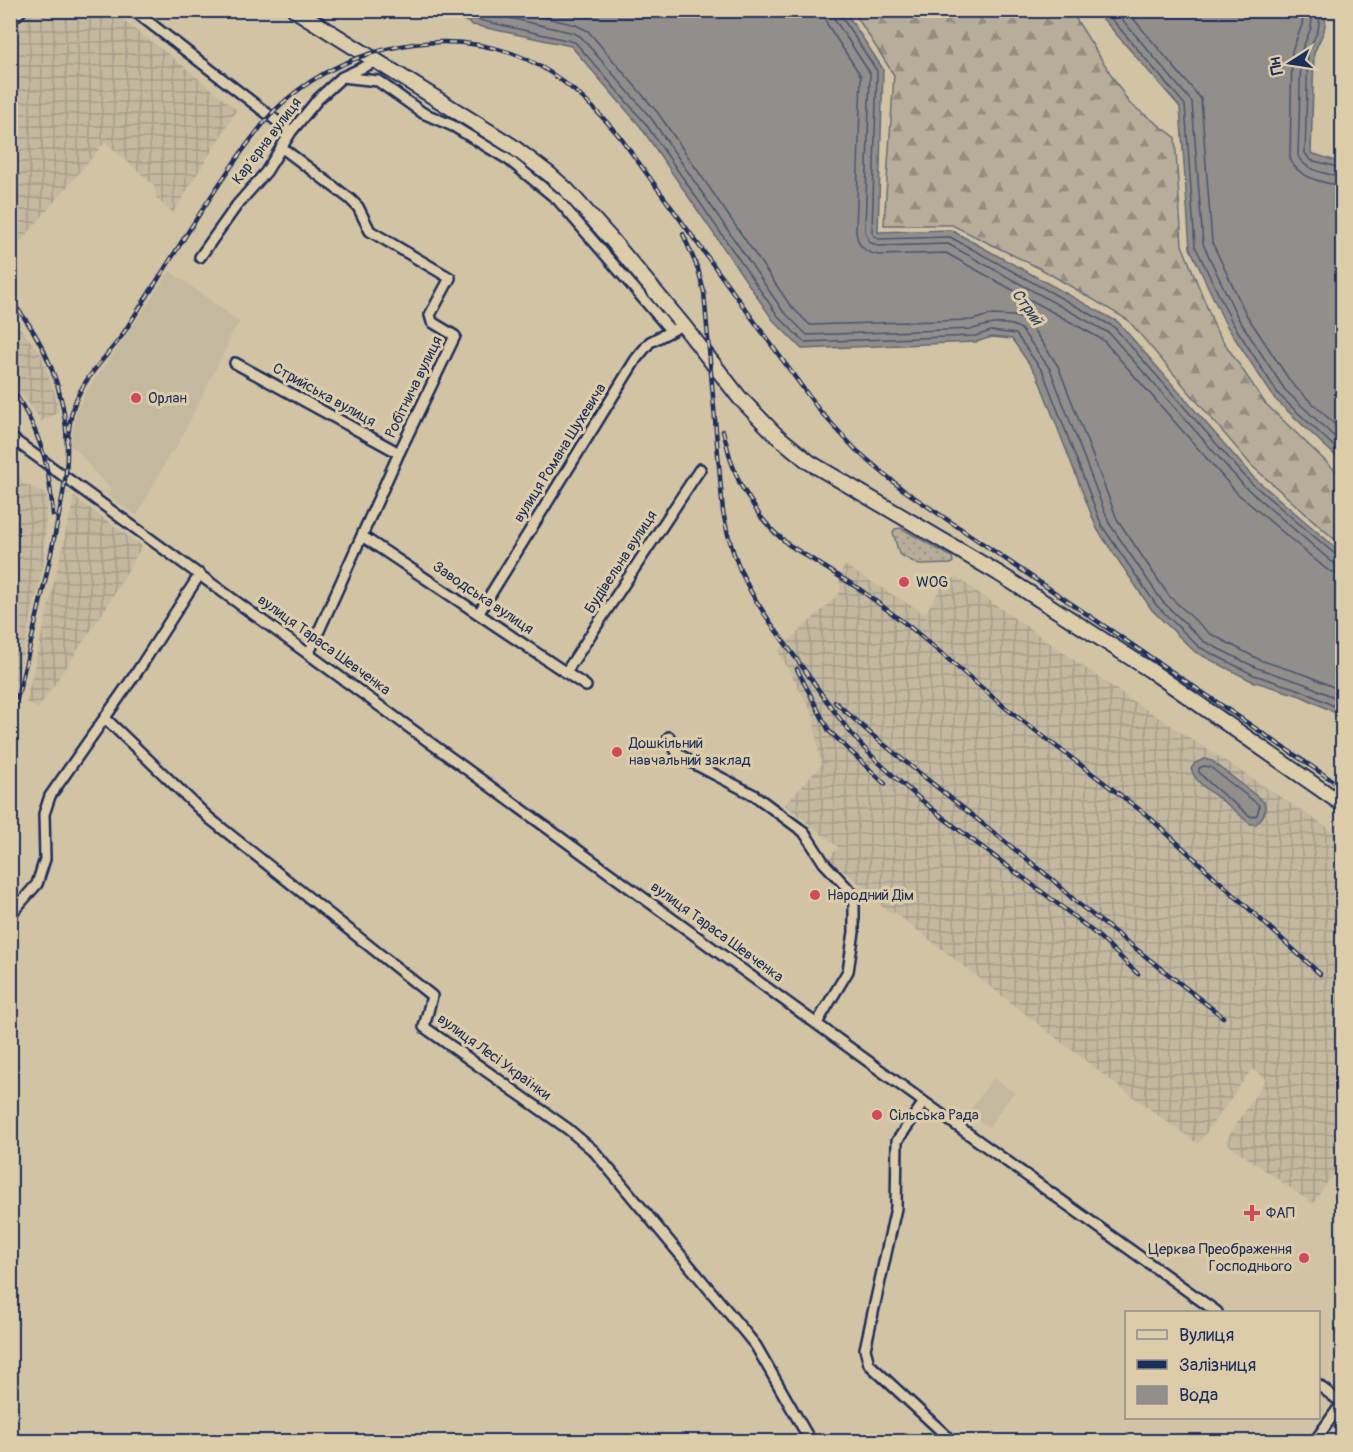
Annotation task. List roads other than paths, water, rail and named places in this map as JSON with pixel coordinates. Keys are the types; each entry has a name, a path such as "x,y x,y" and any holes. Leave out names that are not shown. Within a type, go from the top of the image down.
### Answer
{"highway":[{"path":"295,10 512,146 549,174 585,210 677,328 738,397 775,434 809,462 998,573 1150,670 1342,804"}],"street":[{"path":"10,21 22,10"},
{"path":"133,10 291,132"},
{"name":"Карʼєрна вулиця","path":"200,257 237,204 266,172 291,132 318,99 342,77 375,62"},
{"path":"342,77 378,81 423,113 453,126 509,160 558,200 677,328"},
{"name":"Робітнича вулиця","path":"281,147 350,199 358,207 370,231 450,278 430,315 432,322 455,336 399,453 309,653"},
{"name":"вулиця Романа Шухевича","path":"479,613 636,359 650,342 677,328"},
{"name":"Стрийська вулиця","path":"235,363 399,453"},
{"name":"вулиця Тараса Шевченка","path":"10,437 924,1102 1216,1311"},
{"name":"Будівельна вулиця","path":"567,672 700,469"},
{"name":"Заводська вулиця","path":"362,536 586,686"},
{"path":"10,915 37,884 45,859 44,814 50,796 139,669 200,574"},
{"name":"вулиця Лесі Українки","path":"105,718 209,818 432,996 424,1027 568,1129 594,1151 756,1346 811,1442"},
{"path":"669,737 676,751 688,761 754,795 804,832 824,863 854,895 854,932 848,971 817,1023"},
{"path":"924,1102 897,1141 896,1208 865,1349 869,1364 953,1442"},
{"path":"1314,1442 1342,1403 1320,1387"}],"water":[{"name":"Стрий","path":"446,11 845,11 883,69 878,232 951,230 1118,322 1253,477 1342,553 1342,716 1301,696 1252,681 1195,652 1152,610 1097,529 1037,375 1012,339 992,337 976,342 802,349 773,320 640,126 571,46 473,25"},
{"path":"1096,11 1327,11 1324,31 1314,53 1311,153 1342,163 1342,462 1275,399 1226,325 1190,248 1180,107"},
{"path":"1204,759 1212,761 1264,802 1264,814 1256,824 1250,824 1198,781 1191,769 1195,763"}],"railway":[{"path":"67,444 72,410 85,383 121,337 232,165 274,111 298,90 355,59 386,49 418,43 450,42 483,46 514,54 559,78 598,112 620,137 819,410 856,450 902,489 1342,787"},
{"path":"683,234 698,269 704,292 723,512 734,554 759,606 840,719 870,754 953,826 1070,913 1138,974"},
{"path":"10,300 34,332 51,368 63,406 67,445 66,472 59,513 37,618 10,726"},
{"path":"10,386 36,432 46,462 53,515"},
{"path":"723,431 740,484 760,516 774,532 789,545 858,588 910,627 1007,709 1148,816 1320,974"},
{"path":"797,669 829,731 885,784"},
{"path":"835,702 872,735 1053,880 1076,902 1223,1017"}],"place":[{"name":"Орлан","path":"136,398"},
{"name":"WOG","path":"904,582"},
{"name":"Дошкільний навчальний заклад","path":"617,752"},
{"name":"Народний Дім","path":"815,895"},
{"name":"Сільська Рада","path":"877,1115"},
{"name":"ФАП","path":"1252,1213"},
{"name":"Церква Преображення Господнього","path":"1304,1258"}]}
